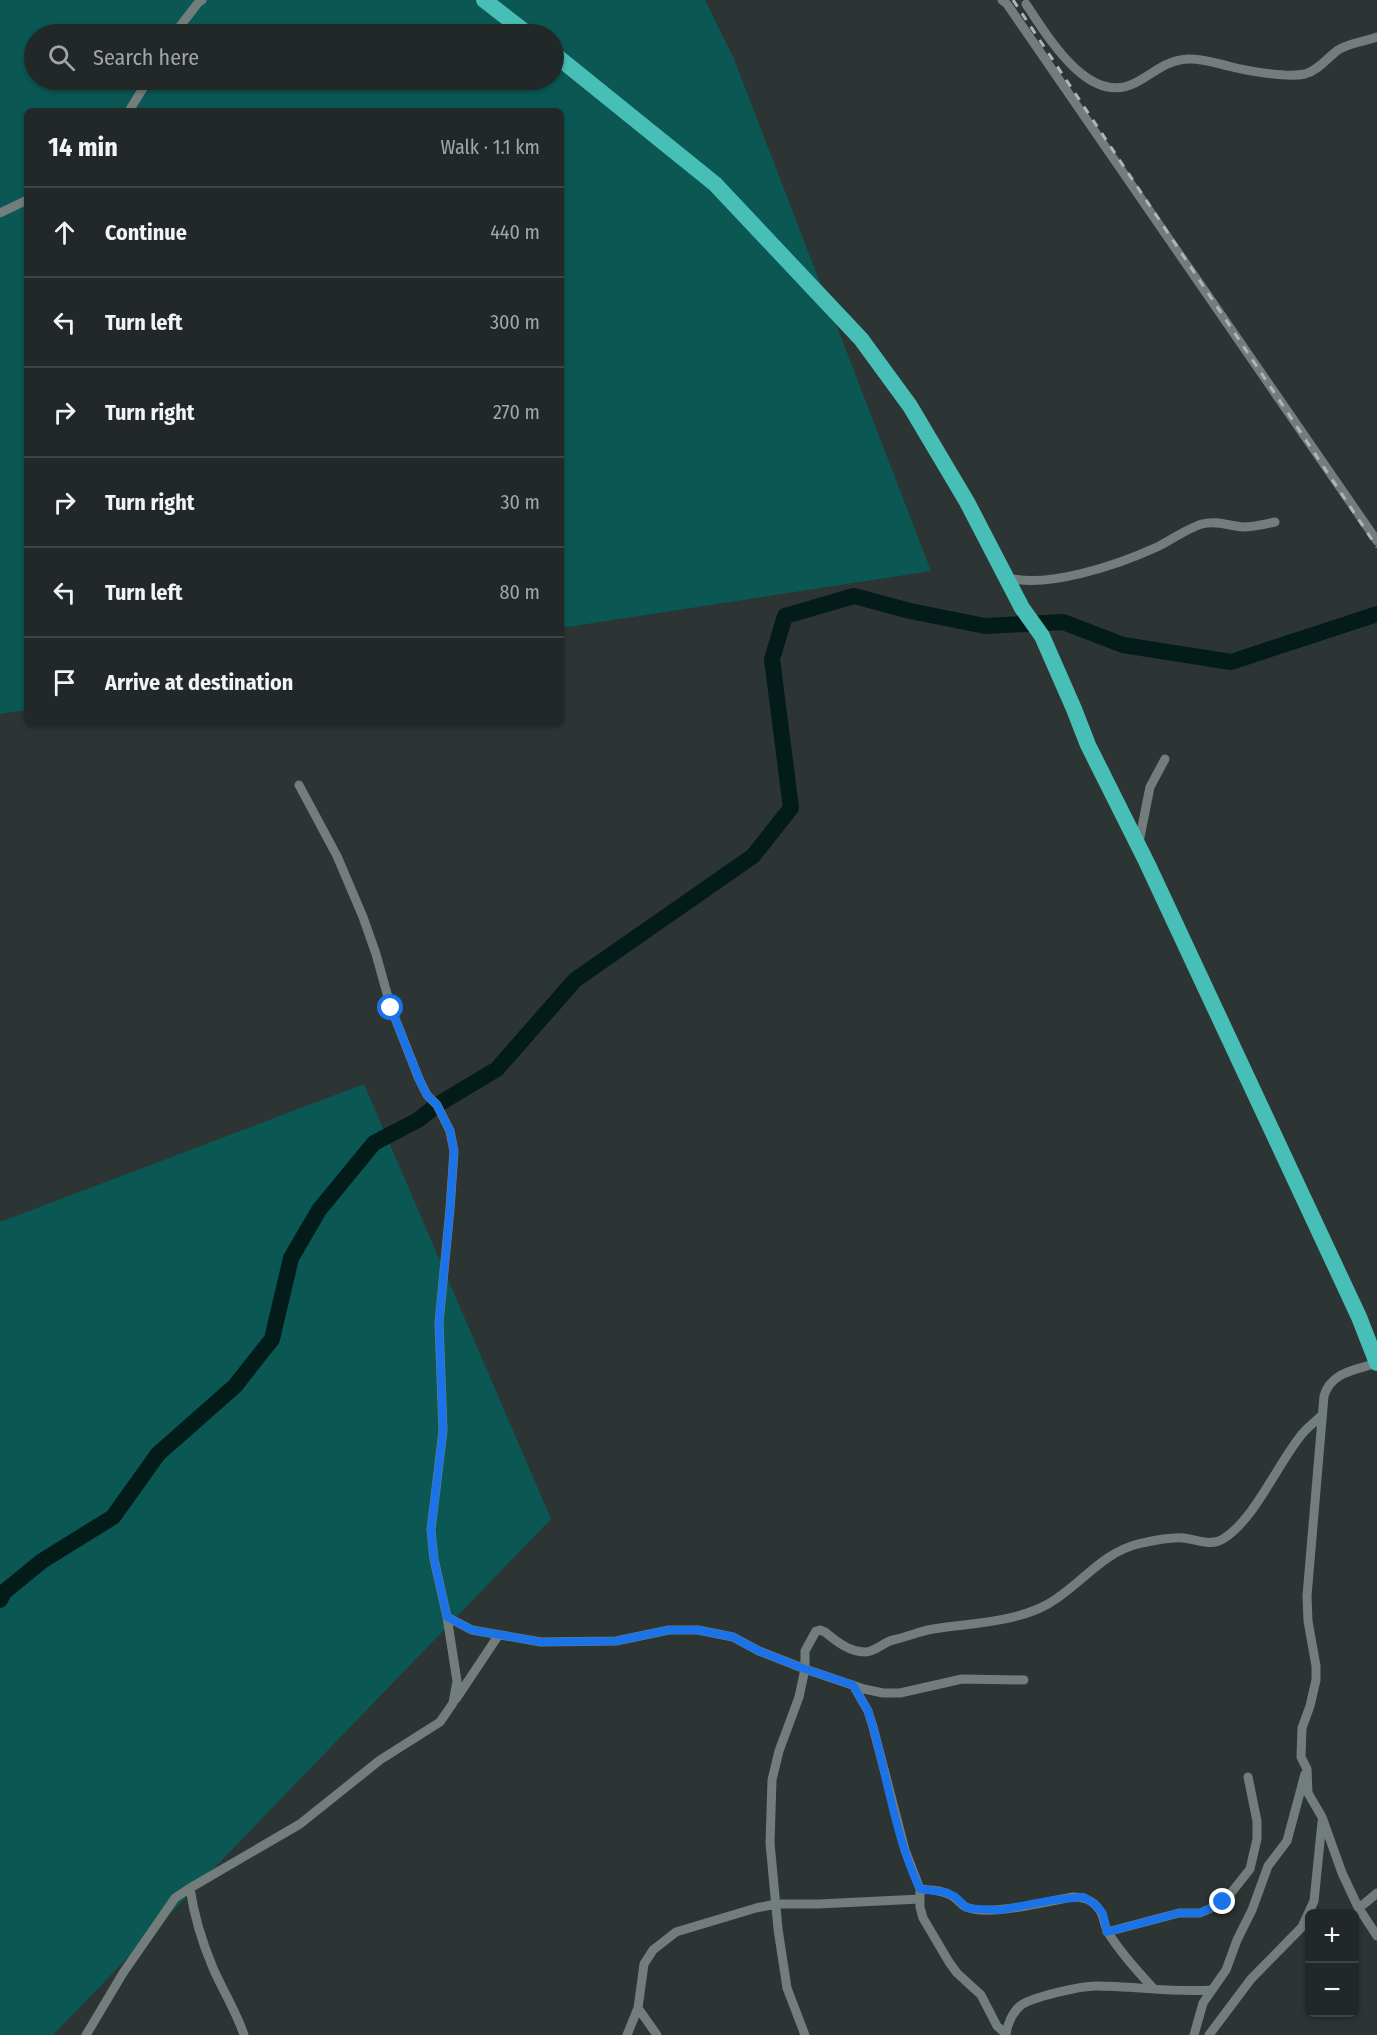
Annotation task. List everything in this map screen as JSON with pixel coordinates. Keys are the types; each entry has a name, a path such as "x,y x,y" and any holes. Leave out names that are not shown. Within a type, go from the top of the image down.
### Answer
{"highway":[{"path":"484,0 515,24"},
{"path":"564,62 715,184 861,339 910,406 967,502 1022,608 1042,636 1088,745 1143,855 1359,1317 1377,1363"}],"street":[{"path":"182,24 202,0"},
{"path":"1002,0 1008,4 1377,541"},
{"path":"1026,4 1072,66 1089,79 1111,88 1125,87 1135,83 1162,64 1189,58 1246,71 1304,74 1317,68 1338,50 1377,37"},
{"path":"131,108 142,90"},
{"path":"0,213 24,201"},
{"path":"1006,577 1019,581 1057,578 1104,567 1132,558 1202,524 1220,523 1244,527 1275,522"},
{"path":"1143,855 1138,845 1143,816 1150,787 1165,759"},
{"path":"299,785 337,856 360,908 391,1008 419,1079 427,1095 437,1105 450,1131 454,1151 439,1323 443,1431 431,1530 456,1682 453,1703"},
{"path":"1377,1363 1345,1373 1332,1380 1327,1386 1322,1416 1317,1499 1307,1596 1316,1680 1302,1728 1300,1757 1307,1769 1308,1793 1322,1817 1334,1852 1358,1907 1377,1935"},
{"path":"805,2035 787,1988 778,1929 771,1843 772,1779 779,1751 799,1697 805,1669 805,1651 816,1631 825,1632 853,1650 867,1652 889,1641 932,1629 960,1627 1031,1611 1078,1583 1104,1559 1138,1544 1180,1538 1210,1543 1221,1540 1242,1523 1300,1436 1322,1416"},
{"path":"447,1617 472,1630 541,1642 616,1641 669,1630 698,1630 733,1637 759,1651 805,1669 883,1693 900,1693 962,1679 1024,1680"},
{"path":"86,2035 123,1973 175,1898 300,1824 380,1760 440,1722 498,1636"},
{"path":"853,1685 868,1711 873,1727 904,1850 920,1894 923,1918 949,1962 957,1973 981,1995 997,2026 1006,2034 1009,2023 1024,2004 1085,1987 1212,1990"},
{"path":"1194,2035 1203,2003 1226,1970 1268,1866 1287,1841 1307,1769"},
{"path":"1107,1932 1179,1913 1200,1913 1216,1906 1232,1893 1250,1869 1257,1839 1257,1821 1248,1778"},
{"path":"1209,2035 1251,1979 1302,1927 1314,1900 1322,1817"},
{"path":"190,1888 195,1919 214,1969 244,2035"},
{"path":"627,2035 638,2008 644,1964 653,1950 676,1932 776,1904 839,1904 944,1892 954,1896 967,1908 1000,1910 1084,1897 1097,1906 1103,1914 1107,1932 1154,1989"},
{"path":"1358,1907 1364,1905 1377,1893"},
{"path":"638,2008 657,2035"}],"shaded area":[{"path":"0,0 705,0 734,59 931,571 564,628 564,108 24,108 24,710 0,714"},
{"path":"364,1084 551,1519 53,2035 0,2035 0,1222"}],"waterway":[{"path":"0,1600 4,1592 42,1561 113,1517 158,1454 235,1386 272,1339 291,1258 319,1210 374,1143 418,1120 437,1105 497,1069 575,980 753,856 791,808 772,659 785,616 854,596 910,611 985,626 1063,622 1123,645 1231,662 1377,614"}],"railway":[{"path":"1013,0 1377,547"}],"route":[{"path":"391,1008 419,1079 427,1095 437,1105 450,1131 454,1151 439,1323 443,1431 431,1530 434,1559 447,1617 472,1630 541,1642 616,1641 669,1630 698,1630 733,1637 759,1651 853,1685 868,1711 904,1850 920,1889 944,1892 954,1896 967,1908 1000,1910 1084,1897 1097,1906 1103,1914 1107,1932 1179,1913 1200,1913 1223,1902"}]}
